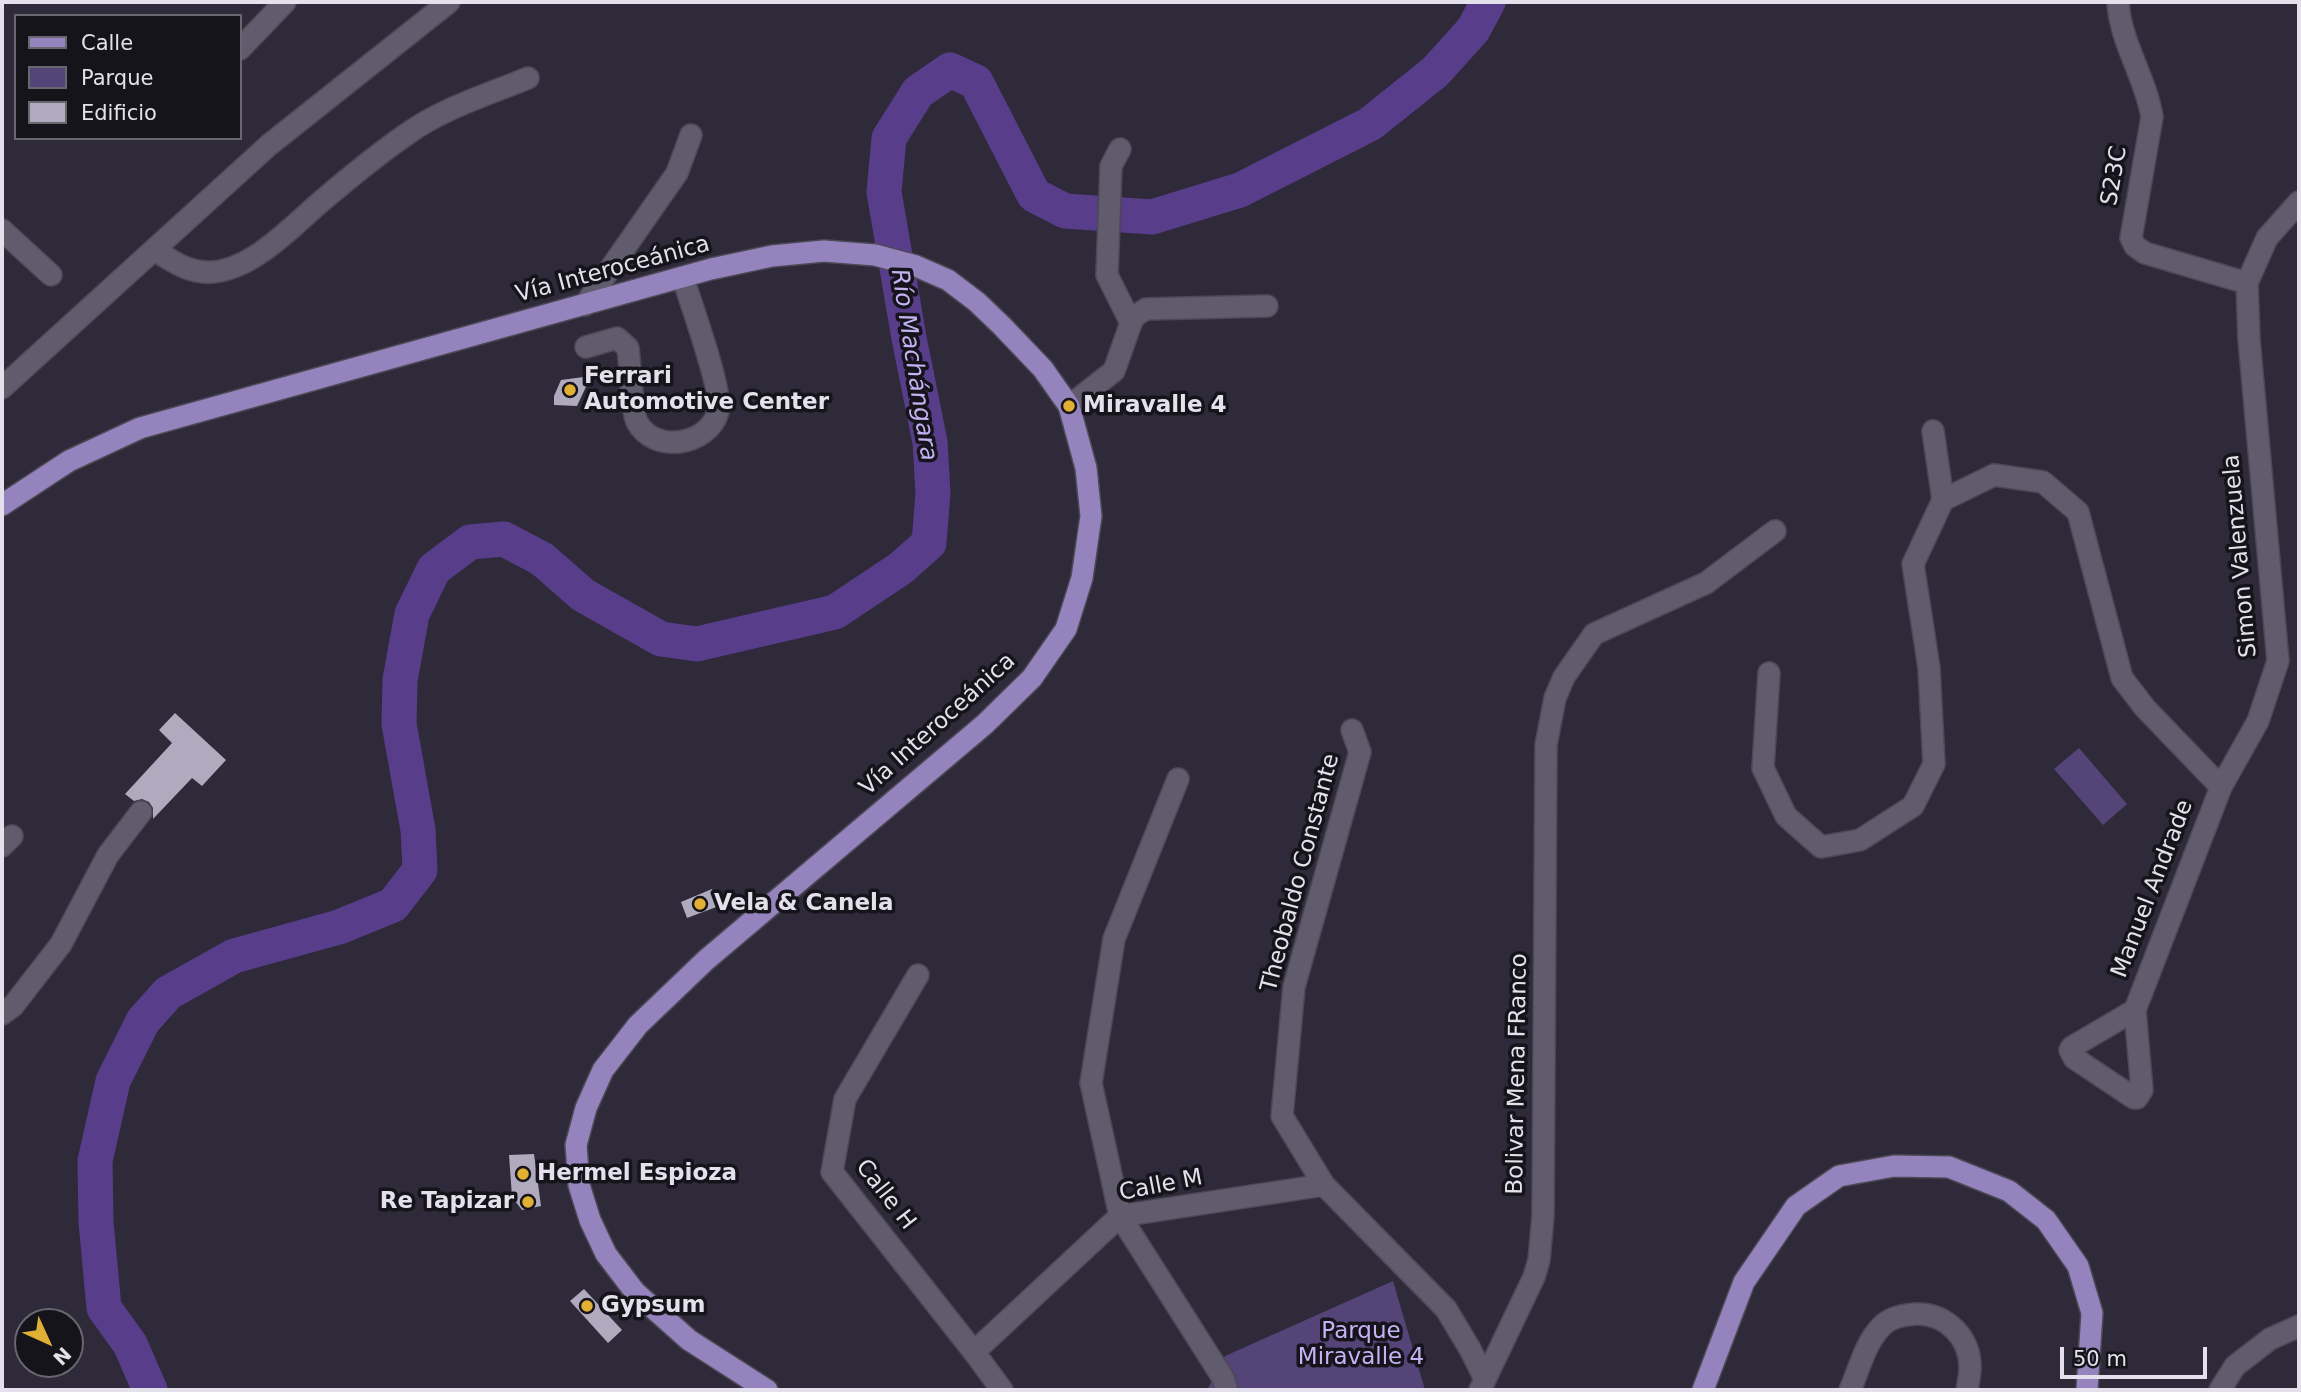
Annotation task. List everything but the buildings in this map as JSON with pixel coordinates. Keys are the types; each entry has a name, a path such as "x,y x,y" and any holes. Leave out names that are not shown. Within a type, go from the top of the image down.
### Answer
{"main road":[{"name":"Vía Interoceánica","path":"2,505 69,461 140,428 711,269 772,256 824,251 875,255 916,266 948,280 977,302 1043,369 1069,406 1086,468 1091,516 1082,578 1066,629 1032,678 985,724 706,960 638,1025 603,1070 586,1108 576,1145 579,1185 590,1220 606,1254 635,1292 689,1340 767,1390"},
{"path":"1703,1390 1744,1282 1796,1206 1839,1176 1894,1166 1949,1167 2009,1191 2046,1220 2078,1266 2092,1313 2087,1390"}],"street":[{"path":"242,46 285,2"},
{"path":"2,388 269,145 449,2"},
{"name":"S23C","path":"2118,2 2119,18 2150,102 2152,117 2131,238 2135,246 2145,253 2247,283"},
{"path":"154,250 188,270 213,272 241,265 282,236 408,133 442,112 528,78"},
{"path":"585,305 677,173 691,135"},
{"path":"1116,158 1107,275 1131,323"},
{"name":"Simon Valenzuela","path":"2221,787 2258,721 2278,661 2249,340 2247,283 2267,238 2299,202"},
{"path":"2,230 51,275"},
{"path":"586,347 617,338 628,348 636,421 647,435 665,443 684,443 700,434 712,424 719,410 714,378 682,278"},
{"path":"1069,406 1114,371 1131,323 1135,316 1146,309 1267,306"},
{"path":"1769,673 1763,768 1786,816 1821,847 1860,840 1913,806 1934,764 1929,668 1913,564 1943,500 1933,431"},
{"path":"1943,500 1994,475 2043,482 2078,512 2122,678 2145,708 2221,787"},
{"name":"Bolivar Mena FRanco","path":"1483,1385 1534,1277 1539,1260 1543,1216 1546,745 1555,698 1564,677 1594,634 1706,583 1775,531"},
{"name":"Theobaldo Constante","path":"1352,730 1360,752 1294,987 1283,1116 1324,1185 1446,1309 1470,1349 1483,1385"},
{"path":"1178,779 1114,939 1091,1083 1120,1216 1223,1378 1227,1390"},
{"name":"Manuel Andrade","path":"2135,1010 2221,787"},
{"path":"2,1014 13,1006 61,944 108,855 141,812"},
{"name":"Calle H","path":"918,975 845,1099 832,1172 1002,1390"},
{"name":"Calle M","path":"974,1352 1120,1216 1324,1185"},
{"path":"1850,1390 1867,1349 1881,1326 1900,1315 1928,1314 1947,1321 1964,1339 1970,1367 1967,1390"},
{"path":"2220,1390 2235,1366 2270,1339 2299,1326"}],"green space":[{"path":"2079,748 2127,804 2103,825 2054,769"},
{"name":"Parque Miravalle 4","path":"1393,1281 1425,1390 1207,1390 1225,1356"}],"waterway":[{"name":"Río Machángara","path":"150,1390 130,1344 104,1308 96,1222 95,1161 113,1081 143,1021 168,993 234,956 339,927 393,905 420,870 418,830 399,724 400,680 412,614 434,569 470,542 504,539 542,559 583,595 661,639 697,644 835,612 901,568 929,543 933,493 930,442 884,192 889,138 918,92 950,70 976,82 1034,195 1065,211 1152,217 1240,190 1370,124 1435,72 1473,30 1488,2"}],"place":[{"name":"Ferrari Automotive Center","path":"570,390"},
{"name":"Miravalle 4","path":"1069,406"},
{"name":"Vela & Canela","path":"700,904"},
{"name":"Hermel Espioza","path":"523,1174"},
{"name":"Re Tapizar","path":"528,1202"},
{"name":"Gypsum","path":"587,1306"}]}
